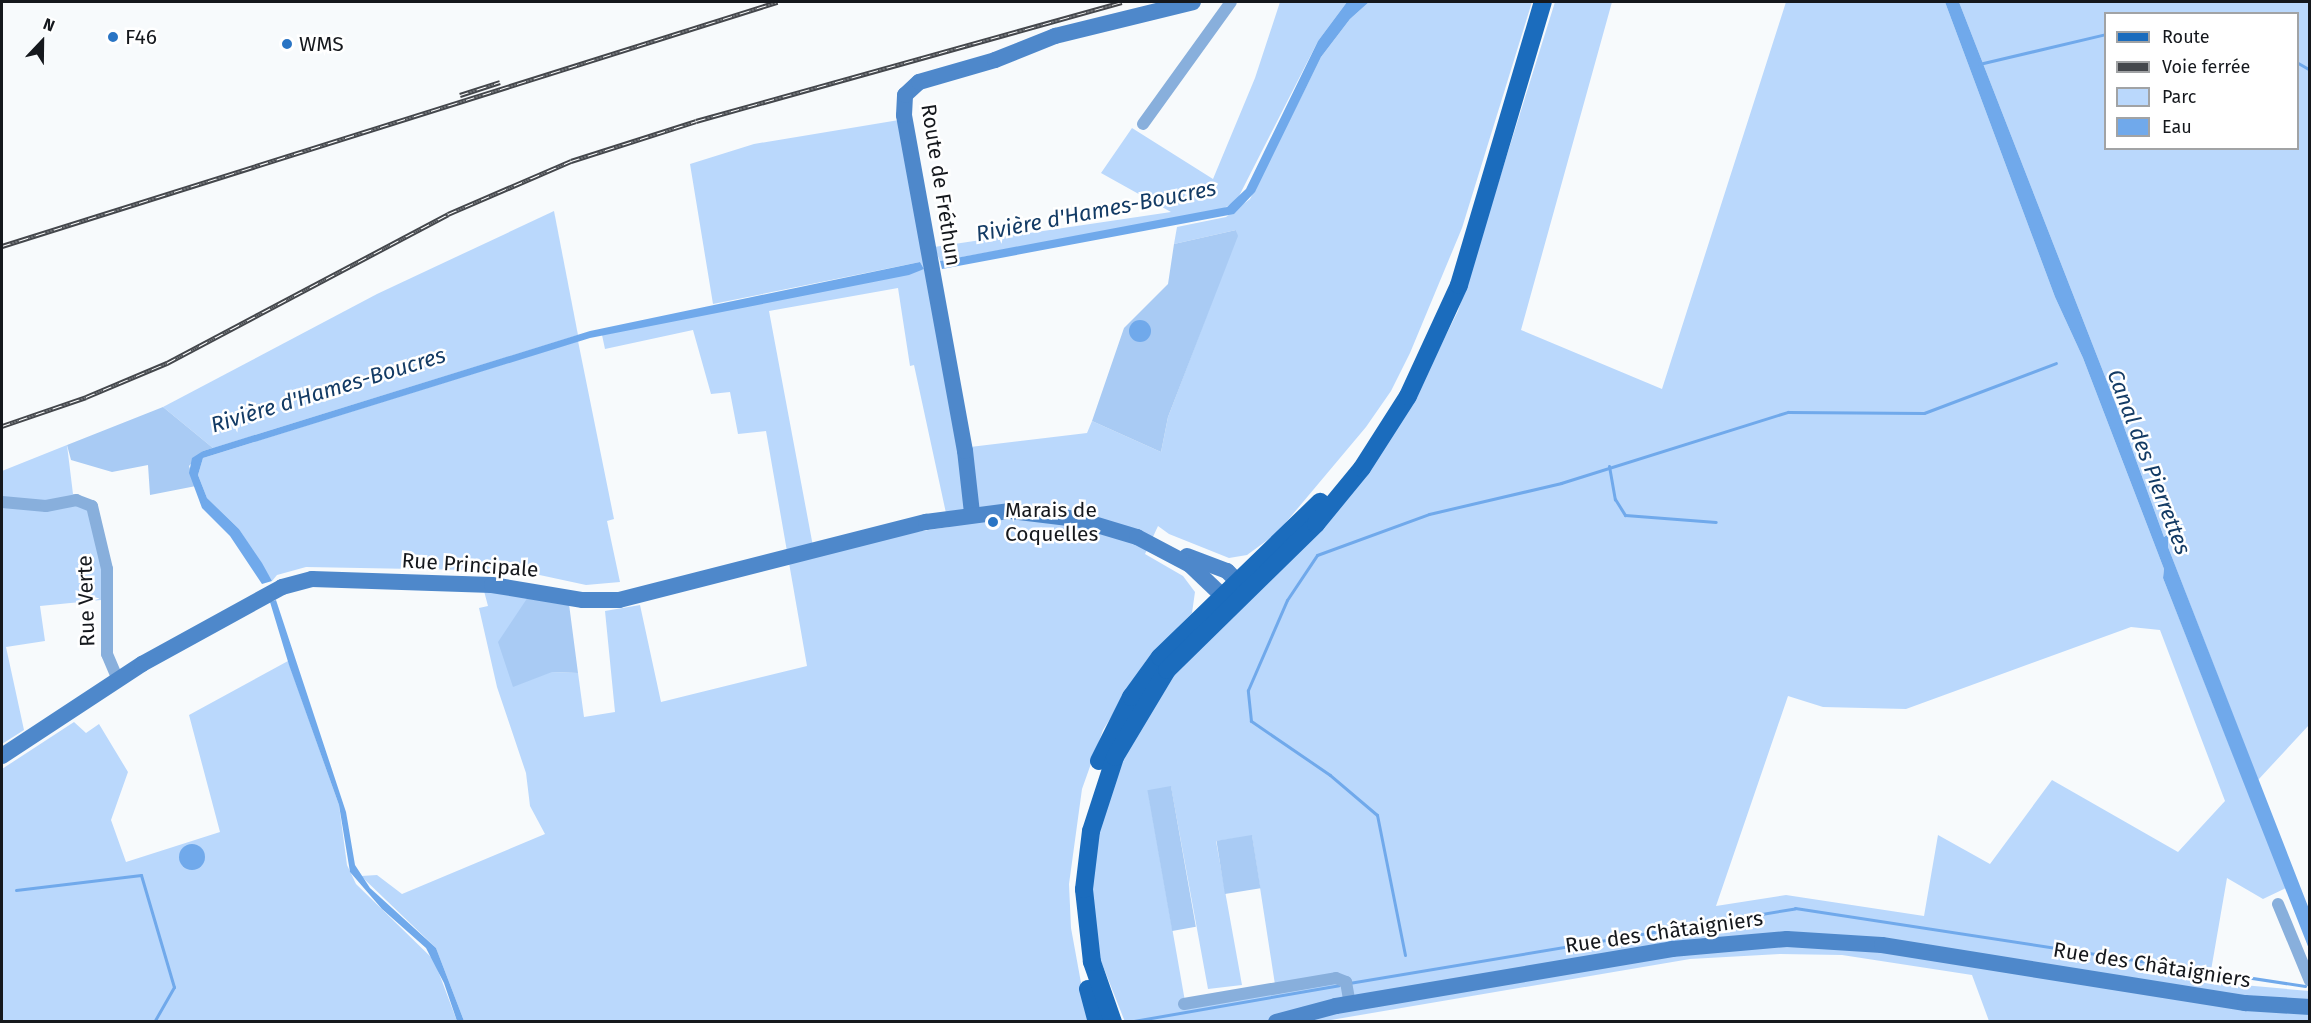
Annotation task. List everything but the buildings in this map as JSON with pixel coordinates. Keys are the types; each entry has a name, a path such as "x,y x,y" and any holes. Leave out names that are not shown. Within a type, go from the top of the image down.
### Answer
{"main road":[{"path":"1097,1022 1082,965 1074,899 1077,847 1089,792 1111,735 1141,682 1171,644 1228,600 1325,514 1395,418 1449,313 1543,2"},
{"path":"1113,1022 1096,980 1085,913 1086,868 1097,806 1114,757 1151,692 1228,600"}],"street":[{"name":"Route de Fréthun","path":"972,513 965,451 904,115 905,95 919,82 995,60 1055,36 1193,2"},
{"path":"1143,124 1231,2"},
{"name":"Rue Verte","path":"2,502 46,506 76,500 92,506 98,518 108,578 107,654 118,680"},
{"name":"Rue Principale","path":"2,756 118,680 282,587 312,579 347,578 492,585 583,600 619,600 894,529 972,513 1010,511 1061,516 1146,541"},
{"path":"1146,541 1217,566 1243,586"},
{"path":"1146,541 1190,565 1228,600"},
{"path":"2278,904 2310,981"},
{"name":"Rue des Châtaigniers","path":"1276,1022 1348,993 1672,949 1787,939 1882,945 2228,1000 2310,1007"},
{"path":"1184,1004 1326,979 1348,993"}],"green space":[{"path":"1280,2 1347,2 1318,41 1237,200 1223,209 1198,215 940,261 934,247 1171,212 1101,173 1132,128 1213,179 1255,78"},
{"path":"1369,2 1532,2 1462,228 1410,353 1391,391 1366,427 1277,533 1247,555 1229,558 1169,534 1158,526 1145,554 1183,576 1195,592 1192,613 1146,661 1103,730 1082,789 1069,884 1071,928 1088,1021 464,1021 436,948 361,876 377,875 402,894 545,834 530,806 526,773 497,687 479,608 488,606 484,591 528,597 552,672 578,673 584,717 615,712 605,611 640,605 661,702 807,666 766,431 738,434 730,392 711,394 693,330 605,349 602,335 924,269 920,262 713,304 690,164 754,144 899,120 970,447 1087,433 1092,421 1161,452 1168,417 1237,236 1236,230 1174,244 1177,227 1226,217 1250,199 1321,57 1350,19","holes":["898,288 910,366 914,365 949,527 895,535 815,557 769,311"]},
{"path":"1555,2 1612,2 1521,330 1662,389 1786,2 1945,2 2055,297 2083,358 2164,569 2163,578 2286,888 2263,899 2227,878 2209,982 2309,991 2309,1021 1989,1021 1972,975 1842,955 1780,954 1690,959 1325,1021 1125,1022 1099,956 1091,889 1096,837 1121,761 1173,672 1407,413 1458,311","holes":["2131,627 2160,630 2225,801 2178,852 2052,780 1990,864 1938,835 1924,916 1786,895 1716,906 1788,696 1823,707 1906,709","1171,787 1208,989 1242,985 1216,841 1252,836 1276,991 1186,1007 1148,791"]},
{"path":"1959,2 2309,2 2309,725 2258,780 2168,547 2167,534 2164,537 2115,402"},
{"path":"554,211 578,335 213,448 163,407 377,294"},
{"path":"578,341 614,519 607,521 620,582 586,585 521,571 306,567 277,575 272,581 239,529 207,498 198,475 203,458"},
{"path":"67,445 73,494 92,512 104,575 101,600 40,606 45,641 6,647 24,730 2,744 2,471"},
{"path":"288,661 339,805 347,865 356,884 434,960 457,1021 2,1022 2,769 74,722 86,733 99,724 128,772 111,820 126,862 220,832 189,715"}],"shaded area":[{"path":"1236,230 1238,236 1168,417 1161,452 1092,421 1124,328 1168,284 1174,244"},
{"path":"163,407 213,448 203,451 189,466 196,486 150,495 148,465 112,472 71,460 67,445"},
{"path":"528,597 569,604 578,673 552,672 513,687 498,642"},
{"path":"1171,786 1196,927 1172,931 1147,790"},
{"path":"1252,835 1260,888 1225,894 1216,841"}],"water":[{"path":"1347,2 1369,2 1350,19 1321,57 1255,192 1234,214 942,269 940,261 1227,207 1246,189 1318,41"},
{"path":"1945,2 1959,2 2115,402 2164,537 2168,534 2168,547 2309,909 2309,949 2163,578 2164,569 2083,358 2055,297"},
{"path":"920,262 924,269 909,275 590,338 203,458 198,475 207,498 239,529 262,563 272,581 262,584 230,536 202,508 189,473 192,458 203,451 590,331"},
{"path":"1140,320 1148,323 1151,331 1148,339 1140,342 1132,339 1129,331 1132,323"},
{"path":"276,600 346,812 355,865 370,888 436,948 464,1021 457,1021 444,983 426,948 382,909 350,872 339,805 289,665 270,602"},
{"path":"192,844 201,848 205,857 201,866 192,870 183,866 179,857 183,848"}],"waterway":[{"path":"1979,64 2104,34"},
{"path":"2299,64 2310,70"},
{"path":"1405,955 1377,815 1330,775 1251,721 1248,690 1287,600 1317,555 1429,514 1561,483 1788,412 1924,413 2056,363"},
{"path":"1609,466 1615,499 1625,515 1716,522"},
{"path":"16,890 141,875 174,987 154,1022"},
{"path":"1349,983 1795,908 2305,986"},
{"path":"1128,1022 1339,985"}],"railway":[{"path":"2,246 777,2"},
{"path":"2,426 86,397 167,363 448,214 571,161 696,121 1122,2"},
{"path":"460,95 500,82"}],"place":[{"name":"F46","path":"113,37"},
{"name":"WMS","path":"287,44"},
{"name":"Marais de Coquelles","path":"993,522"}],"water label":[{"name":"Rivière d'Hames-Boucres","path":"1096,211"},
{"name":"Rivière d'Hames-Boucres","path":"328,390"},
{"name":"Canal des Pierrettes","path":"2149,462"}]}
